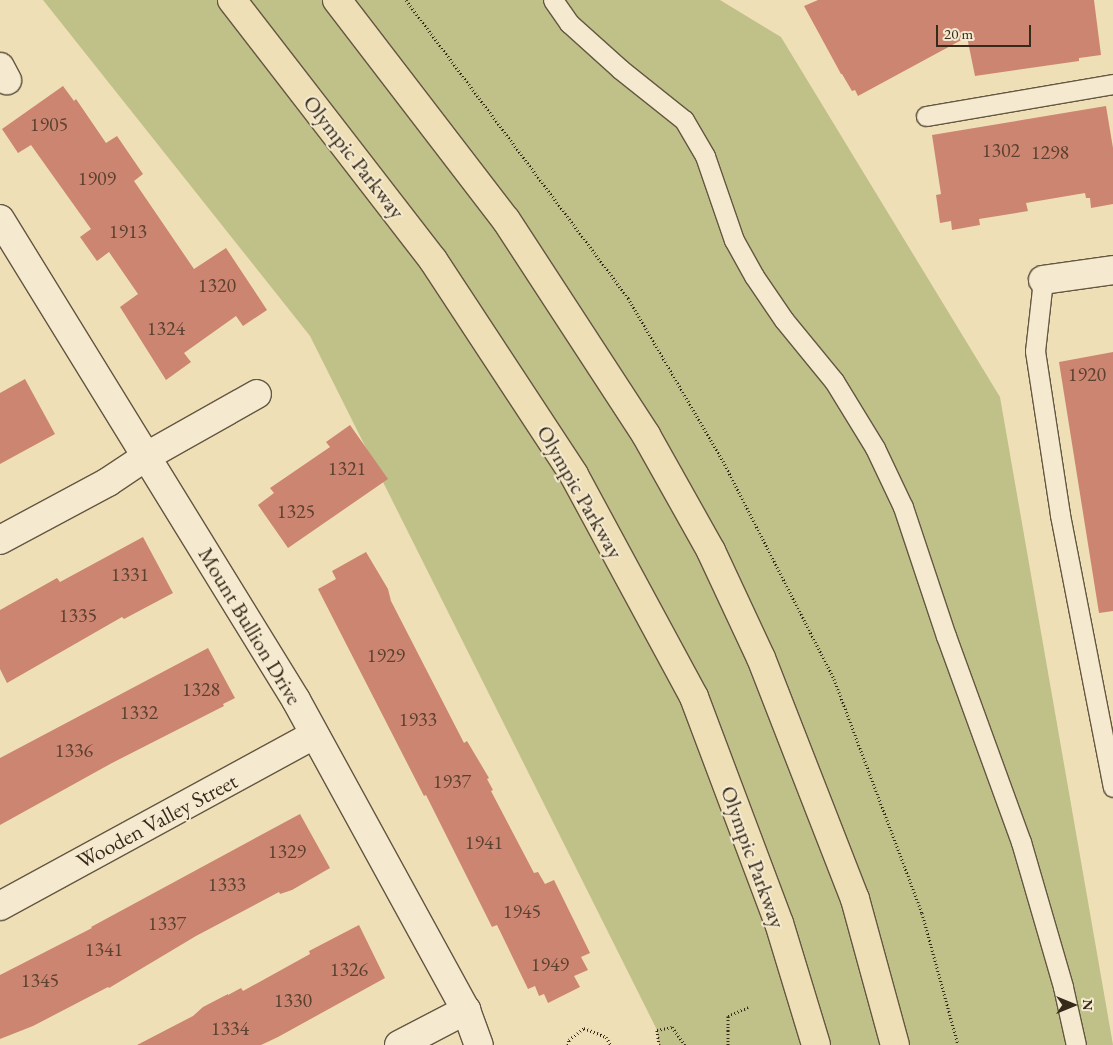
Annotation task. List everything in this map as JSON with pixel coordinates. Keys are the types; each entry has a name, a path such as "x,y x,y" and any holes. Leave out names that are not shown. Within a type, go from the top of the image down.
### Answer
{"main road":[{"name":"Olympic Parkway","path":"232,0 433,260 574,475 694,697 778,923 816,1045"},
{"path":"337,0 506,220 646,435 711,551 761,658 855,899 895,1045"}],"street":[{"name":"Mount Bullion Drive","path":"0,220 296,700 466,1010 479,1045"},
{"path":"1043,280 1113,270"},
{"path":"0,540 108,482 147,456 257,394"},
{"name":"Wooden Valley Street","path":"0,906 314,735"},
{"path":"399,1045 466,1010"}],"lane":[{"path":"553,0 569,22 612,62 684,120 705,156 734,240 754,276 784,320 834,381 875,448 903,507 946,636 1021,842 1063,987 1076,1045"},
{"path":"926,116 1113,84"},
{"path":"1043,280 1035,350 1060,515 1113,787"}],"path":[{"path":"728,1045 728,1016 748,1007"},
{"path":"659,1045 657,1030 672,1027 685,1045"},
{"path":"568,1045 569,1040 584,1028 606,1037 610,1045"}],"green space":[{"path":"43,0 720,0 781,37 1000,397 1113,1045 659,1045 657,1030 310,336"}],"building":[{"path":"818,0 1094,0 1101,55 1079,58 1079,61 975,76 967,37 858,96 855,90 852,91 841,74 804,6"},
{"path":"63,86 74,101 76,99 106,143 117,136 143,174 134,181 194,269 226,248 267,310 243,326 236,316 184,353 191,362 166,380 120,307 138,294 109,252 97,261 80,237 91,229 31,145 18,153 2,129"},
{"path":"1106,106 1113,148 1113,204 1091,208 1090,198 1086,198 1085,193 1026,203 1028,211 979,219 980,225 952,230 951,221 940,223 936,195 941,194 932,135"},
{"path":"1113,352 1113,611 1099,613 1059,362"},
{"path":"25,379 55,434 0,464 0,393"},
{"path":"350,425 388,479 288,548 258,505 274,493 270,488 330,447 326,442"},
{"path":"143,537 173,593 124,619 122,617 7,683 0,669 0,610 57,578 60,582"},
{"path":"366,552 388,589 391,601 464,743 467,741 489,778 487,779 493,790 491,791 534,873 538,872 545,884 554,880 590,953 581,957 588,970 574,976 580,987 548,1003 544,994 539,996 535,986 528,989 497,925 492,927 426,795 424,796 318,589 336,579 332,571"},
{"path":"208,648 235,698 223,704 224,706 112,763 0,825 0,758"},
{"path":"300,814 330,868 292,890 280,894 279,892 196,936 109,988 33,1026 0,1039 0,975 92,928"},
{"path":"359,925 385,978 278,1037 261,1045 137,1045 193,1016 203,1007 228,994 241,988 243,991 310,954 309,951"}]}
